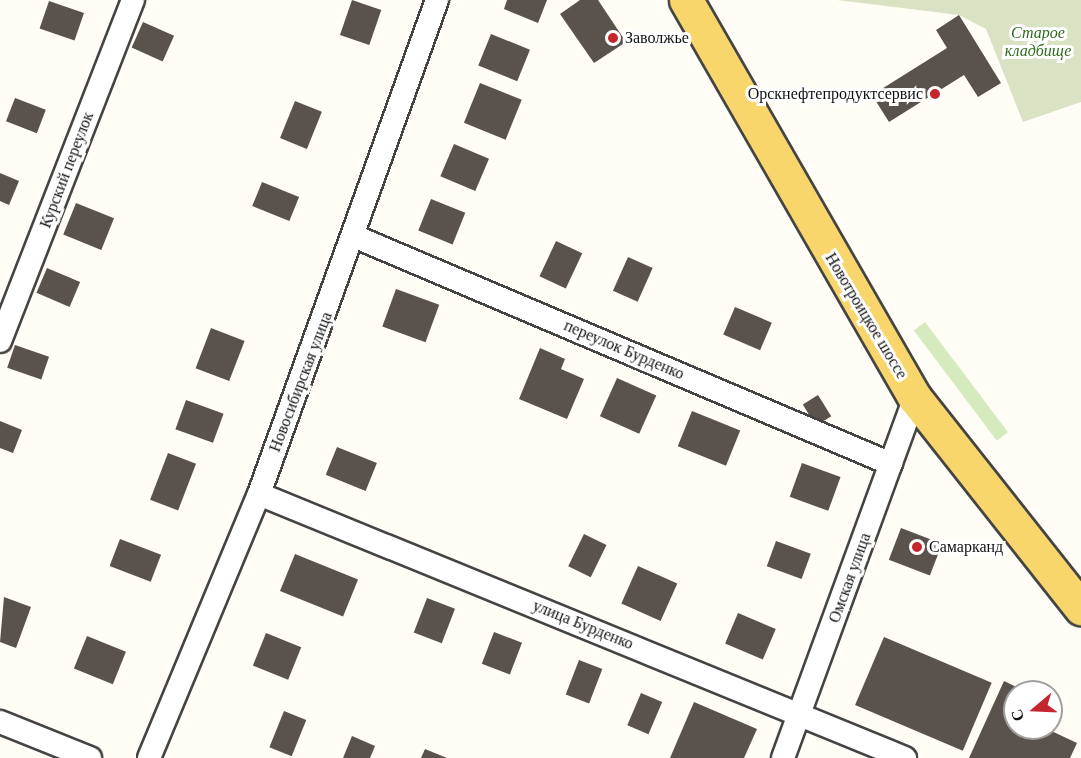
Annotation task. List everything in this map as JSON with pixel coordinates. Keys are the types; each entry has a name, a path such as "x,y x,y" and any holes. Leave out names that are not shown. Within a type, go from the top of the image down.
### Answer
{"main road":[{"name":"Новотроицкое шоссе","path":"686,0 915,398 1081,608"}],"street":[{"name":"Курский переулок","path":"0,340 133,0"},
{"name":"Новосибирская улица","path":"149,758 259,494 356,237 432,1"},
{"name":"переулок Бурденко","path":"356,237 891,464"},
{"name":"Омская улица","path":"783,758 915,398"},
{"name":"улица Бурденко","path":"259,494 801,713 905,758"},
{"path":"0,722 90,758"}],"green space":[{"name":"Старое кладбище","path":"837,0 1081,0 1081,102 1023,122 986,29 959,15"},
{"path":"925,322 1008,432 997,441 914,330"}],"building":[{"path":"352,0 381,10 369,45 340,35"},
{"path":"507,0 547,0 538,23 504,9"},
{"path":"580,0 598,0 626,42 594,63 560,14"},
{"path":"49,1 84,13 75,40 40,28"},
{"path":"959,15 1001,83 978,97 964,75 889,122 872,95 947,48 936,30"},
{"path":"143,22 174,36 163,61 132,48"},
{"path":"491,34 530,50 517,81 478,66"},
{"path":"480,83 522,100 506,140 464,123"},
{"path":"15,98 46,110 37,133 6,121"},
{"path":"295,101 322,112 307,149 280,138"},
{"path":"454,144 489,159 475,191 440,176"},
{"path":"0,173 19,181 9,205 0,201"},
{"path":"262,182 299,197 289,221 252,206"},
{"path":"431,199 465,213 453,244 418,231"},
{"path":"76,203 114,218 101,250 63,235"},
{"path":"556,241 582,253 566,289 540,276"},
{"path":"628,257 653,268 638,302 613,291"},
{"path":"47,268 80,282 70,307 36,293"},
{"path":"396,289 439,305 426,342 382,327"},
{"path":"735,307 772,323 760,350 723,335"},
{"path":"211,328 245,341 229,381 196,368"},
{"path":"15,345 49,357 41,379 7,368"},
{"path":"540,348 565,359 561,369 584,379 567,419 519,399"},
{"path":"617,378 656,395 639,434 600,416"},
{"path":"818,395 831,416 816,426 803,405"},
{"path":"186,400 224,414 213,443 175,429"},
{"path":"692,411 740,430 726,466 678,446"},
{"path":"0,421 22,430 13,453 0,448"},
{"path":"337,447 377,463 366,491 326,475"},
{"path":"168,453 196,464 178,510 150,500"},
{"path":"802,463 841,477 828,511 790,497"},
{"path":"901,528 942,544 930,576 889,560"},
{"path":"584,534 606,545 591,577 568,566"},
{"path":"120,539 161,555 151,582 110,566"},
{"path":"776,541 811,554 802,579 767,566"},
{"path":"295,554 358,579 343,617 280,591"},
{"path":"638,566 677,583 661,621 621,603"},
{"path":"4,597 31,607 16,648 0,642"},
{"path":"427,598 455,609 442,643 414,633"},
{"path":"738,613 776,629 763,659 725,643"},
{"path":"494,632 522,643 510,674 482,664"},
{"path":"266,633 301,647 288,680 253,665"},
{"path":"87,636 126,652 113,684 74,668"},
{"path":"884,637 992,683 963,751 855,705"},
{"path":"579,660 602,669 589,704 566,695"},
{"path":"1003,683 1003,740 1063,740 1063,736 1077,743 1070,758 969,758"},
{"path":"641,693 662,702 648,734 627,725"},
{"path":"694,702 757,729 744,758 670,758"},
{"path":"284,711 306,720 292,756 269,747"},
{"path":"352,736 375,746 370,758 343,758"},
{"path":"425,749 447,758 421,758"}],"place":[{"name":"Заволжье","path":"613,38"},
{"name":"Орскнефтепродуктсервис","path":"935,94"},
{"name":"Самарканд","path":"917,547"}]}
